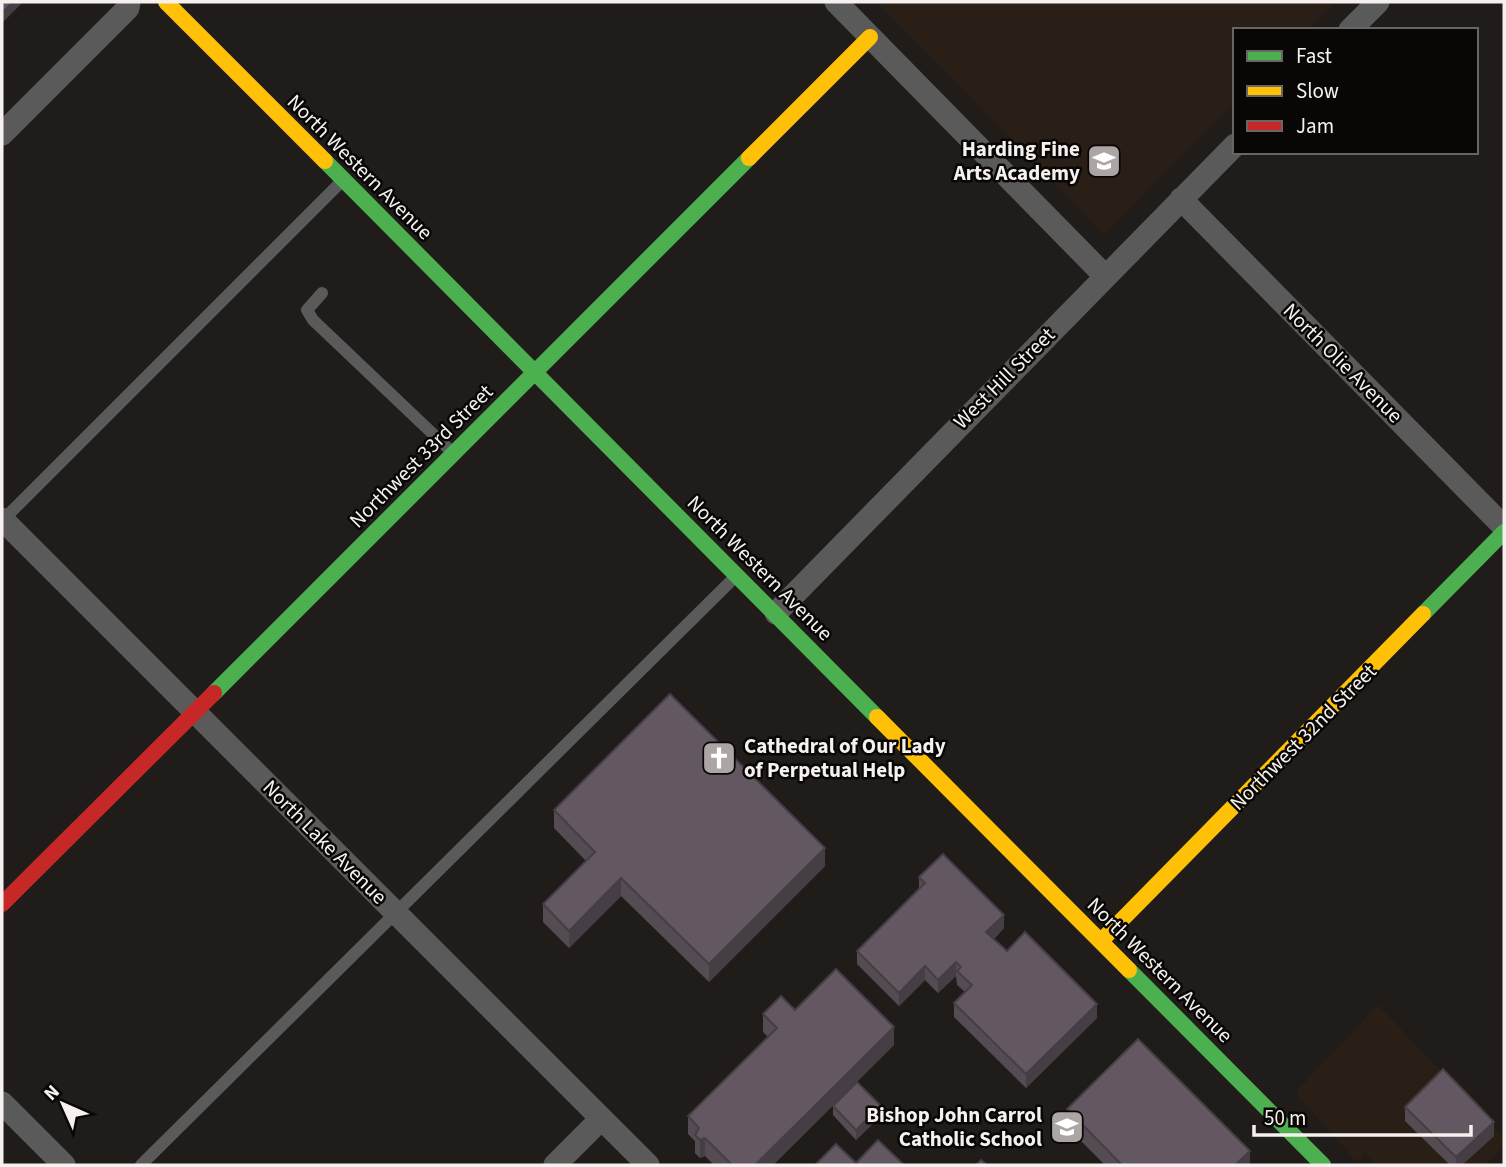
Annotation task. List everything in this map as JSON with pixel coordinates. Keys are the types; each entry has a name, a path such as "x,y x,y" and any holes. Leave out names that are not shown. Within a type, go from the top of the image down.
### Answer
{"street":[{"path":"2,134 128,8 129,2"},
{"name":"North Western Avenue","path":"166,2 1323,1165"},
{"path":"836,2 1105,276"},
{"path":"1352,28 1378,2"},
{"name":"Northwest 33rd Street","path":"2,904 870,37"},
{"name":"West Hill Street","path":"776,613 1233,147"},
{"name":"North Olie Avenue","path":"1181,199 1504,529"},
{"name":"North Lake Avenue","path":"2,520 648,1165"},
{"name":"Northwest 32nd Street","path":"1101,941 1504,529"},
{"path":"2,1103 64,1165"},
{"path":"555,1165 601,1119"}],"lane":[{"path":"2,520 343,180"},
{"path":"322,292 307,310 313,320 453,453"},
{"path":"141,1165 737,575"}],"shaded area":[{"name":"Harding Fine Arts Academy","path":"877,2 1335,2 1309,28 1233,28 1233,104 1104,234"},
{"path":"1378,1005 1504,1137 1504,1146 1485,1165 1377,1165 1365,1153 1357,1162 1295,1093"}],"building":[{"path":"2,2 13,2 2,13"},
{"path":"670,694 825,848 709,964 621,878 569,931 543,904 595,852 554,810"},
{"path":"943,854 1004,915 986,932 1007,951 1025,932 1097,1004 1026,1074 954,1003 972,985 957,971 961,967 956,962 938,980 925,966 899,993 857,951 925,883 919,877"},
{"path":"836,969 894,1027 755,1165 732,1165 705,1138 700,1140 695,1135 699,1128 688,1116 777,1028 763,1014 781,996 795,1010"},
{"path":"1138,1039 1250,1151 1235,1165 1122,1165 1067,1109"},
{"path":"1443,1069 1494,1122 1456,1157 1405,1107"},
{"path":"857,1082 881,1106 856,1130 833,1106"},
{"path":"878,1140 903,1164 815,1165 836,1144 856,1163"}],"traffic: fast":[{"path":"214,693 749,158"},
{"path":"325,161 877,717"},
{"path":"1423,614 1504,532"},
{"path":"1129,970 1323,1165"}],"traffic: slow":[{"path":"166,2 325,161"},
{"path":"749,158 870,37"},
{"path":"1101,941 1423,614"},
{"path":"877,717 1129,970"}],"traffic: jam":[{"path":"2,904 214,693"}],"place":[{"name":"Harding Fine Arts Academy","path":"1104,161"},
{"name":"Cathedral of Our Lady of Perpetual Help","path":"719,758"},
{"name":"Bishop John Carrol Catholic School","path":"1067,1127"}]}
